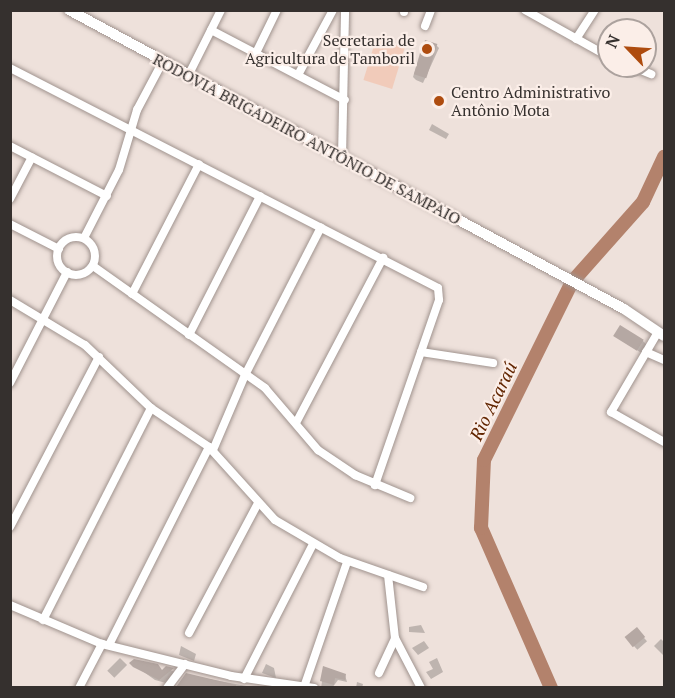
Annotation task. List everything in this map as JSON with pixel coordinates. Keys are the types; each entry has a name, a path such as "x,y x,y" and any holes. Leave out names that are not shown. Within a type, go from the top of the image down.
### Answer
{"main road":[{"name":"RODOVIA BRIGADEIRO ANTÔNIO DE SAMPAIO","path":"69,10 587,290 661,334"}],"street":[{"path":"189,74 221,10"},
{"path":"256,53 277,10"},
{"path":"298,75 333,10"},
{"path":"342,157 345,100 345,10"},
{"path":"425,26 431,10"},
{"path":"525,10 597,50"},
{"path":"576,39 595,10"},
{"path":"212,30 345,100"},
{"path":"84,238 119,170 131,129 163,61"},
{"path":"10,68 383,258 439,291 421,352 375,485"},
{"path":"10,146 107,196"},
{"path":"10,199 32,158"},
{"path":"132,294 200,164"},
{"path":"189,335 261,196"},
{"path":"10,224 59,249"},
{"path":"79,687 105,644 211,448 245,375 321,227"},
{"path":"84,238 67,239 59,249 58,259 67,272 78,275 93,266"},
{"path":"84,238 95,253 93,266"},
{"path":"296,423 383,258"},
{"path":"93,266 265,388 318,450 375,485 411,498"},
{"path":"11,379 67,272"},
{"path":"10,300 45,317 99,357 151,408 211,448 275,520 347,562 423,586"},
{"path":"661,334 646,352 611,412 664,442"},
{"path":"421,352 493,363"},
{"path":"646,352 664,360"},
{"path":"10,527 99,357"},
{"path":"43,620 151,408"},
{"path":"189,633 258,503"},
{"path":"244,679 313,544"},
{"path":"10,605 105,644 244,679 278,685 309,687 347,562"},
{"path":"388,575 394,638 421,687"},
{"path":"379,673 394,638"},
{"path":"167,687 185,664"}],"shaded area":[{"path":"376,39 405,48 392,89 363,80"}],"building":[{"path":"425,40 437,44 426,78 414,74"},
{"path":"620,325 644,340 637,351 613,336"},
{"path":"637,627 645,637 633,647 625,637"},
{"path":"134,659 158,664 162,670 166,666 174,668 159,680 133,667 129,663"},
{"path":"323,666 346,674 345,680 335,678 334,685 320,681"},
{"path":"186,673 236,685 236,687 176,687"}],"waterway":[{"name":"Rio Acaraú","path":"551,688 481,528 484,460 572,282 643,202 664,157"}],"place":[{"name":"Secretaria de Agricultura de Tamboril","path":"427,49"},
{"name":"Centro Administrativo Antônio Mota","path":"439,101"}]}
